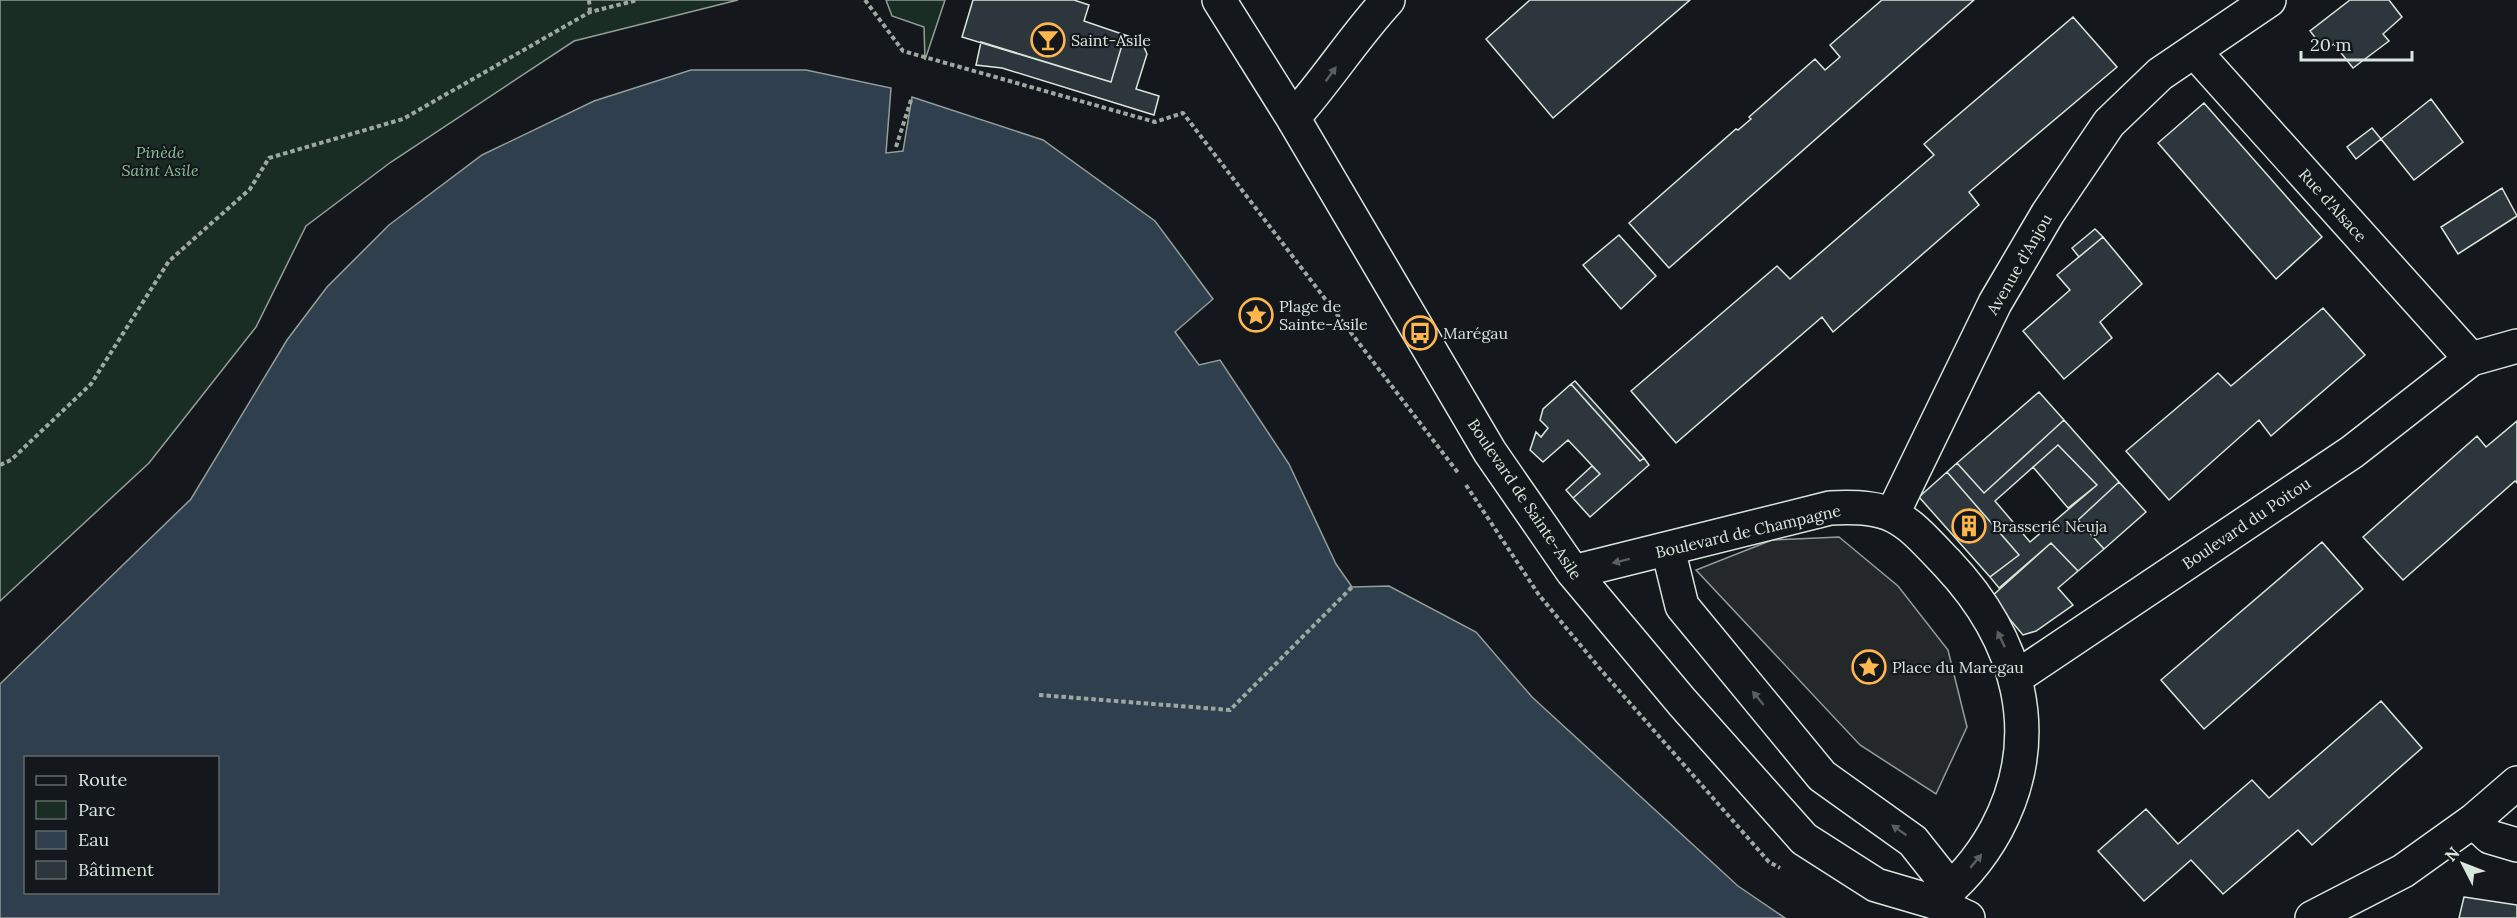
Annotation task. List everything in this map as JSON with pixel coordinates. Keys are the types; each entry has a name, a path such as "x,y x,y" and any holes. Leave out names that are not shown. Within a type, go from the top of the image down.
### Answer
{"street":[{"name":"Boulevard de Sainte-Asile","path":"1219,0 1293,118 1490,452 1573,572 1682,702 1804,839 1876,885 1943,896 1968,918"},
{"path":"1293,118 1322,86 1388,0"},
{"name":"Avenue d'Anjou","path":"1893,513 1995,303 2048,213 2109,123 2160,74 2270,0"},
{"name":"Rue d'Alsace","path":"2195,52 2471,359"},
{"path":"2471,359 2517,346"},
{"name":"Boulevard du Poitou","path":"2015,678 2352,452 2471,359"},
{"name":"Boulevard de Champagne","path":"1573,572 1830,508 1864,506 1893,513 1919,534 1959,576 1985,609 2003,641 2015,678 2024,734 2020,769 2003,816 1982,855 1943,896"},
{"path":"1668,549 1682,606 1822,776 1913,841 1943,896"},
{"path":"2312,918 2403,871 2473,821 2517,783"},
{"path":"2473,821 2490,837 2517,845"}],"path":[{"path":"589,0 590,12"},
{"path":"0,465 11,460 91,384 169,261 250,189 269,158 403,119 590,12 638,0"},
{"path":"865,0 903,51 1155,122 1183,113 1459,474 1539,595"},
{"path":"896,147 912,97"},
{"path":"1039,695 1230,710 1352,587"}],"green space":[{"name":"Pinède Saint Asile","path":"0,0 738,0 574,41 391,162 306,226 256,327 149,463 0,601"},
{"path":"886,0 945,0 925,60 924,27 892,16"}],"shaded area":[{"name":"Place du Maregau","path":"1839,537 1898,586 1948,650 1967,727 1936,794 1860,745 1696,570 1772,540"}],"water":[{"path":"691,70 806,70 891,88 886,153 903,151 912,97 1043,140 1155,221 1213,299 1175,332 1199,365 1220,360 1289,464 1336,564 1352,587 1389,586 1476,632 1532,697 1738,886 1785,918 0,918 0,684 191,499 287,340 327,287 389,225 482,155 594,101"}],"building":[{"name":"Saint-Asile","path":"973,0 1074,0 1089,5 1084,21 1125,35 1111,82 962,37"},
{"path":"1530,0 1690,0 1553,118 1486,39"},
{"path":"1882,0 1974,0 1669,268 1629,223 1736,129 1738,130 1751,119 1749,117 1815,59 1825,70 1840,57 1830,45"},
{"path":"2350,0 2389,0 2402,17 2383,34 2389,41 2353,68 2334,44 2325,50 2310,31"},
{"path":"2073,17 2117,67 1969,192 1979,205 1833,332 1822,317 1676,443 1631,391 1777,266 1790,279 1934,155 1924,144"},
{"path":"1125,35 1141,40 1147,54 1136,89 1159,96 1154,115 1002,68 976,65 981,42 1111,82"},
{"path":"2431,99 2463,142 2414,180 2381,139"},
{"path":"2204,103 2322,237 2276,279 2158,143"},
{"path":"2372,128 2381,139 2356,159 2347,147"},
{"path":"2502,188 2517,216 2458,254 2441,227"},
{"path":"2095,229 2103,237 2079,257 2072,248"},
{"path":"1619,235 1656,276 1621,309 1583,265"},
{"path":"2103,237 2142,284 2100,322 2112,338 2064,379 2023,331 2070,290 2057,275"},
{"path":"2323,308 2365,355 2271,436 2259,420 2169,500 2126,451 2218,373 2231,386"},
{"path":"1575,381 1644,458 1640,461 1571,384"},
{"path":"1571,384 1640,461 1644,458 1649,465 1590,517 1573,498 1600,474 1568,440 1543,462 1530,450 1536,432 1541,437 1548,428 1540,420 1543,409"},
{"path":"2039,392 2064,420 1984,493 1957,463"},
{"path":"2064,420 2119,482 2078,520 2104,549 2078,571 2051,543 1999,588 1990,577 2019,555 1947,472 1957,463 1984,493","holes":["2058,445 2097,485 2030,542 1995,501"]},
{"path":"2517,421 2517,483 2515,481 2403,580 2363,537 2477,436 2486,447"},
{"path":"2058,445 2097,485 2068,508 2033,467"},
{"path":"1592,466 1600,474 1573,498 1566,490"},
{"name":"Brasserie Neuja","path":"1947,472 2019,555 1990,577 1919,497"},
{"path":"2119,482 2146,512 2104,549 2078,520"},
{"path":"2322,542 2363,589 2204,729 2161,680"},
{"path":"2051,543 2078,571 2058,588 2073,605 2036,631 2023,635 1991,597"},
{"path":"2381,701 2422,748 2312,845 2298,830 2223,894 2191,860 2144,901 2098,851 2146,809 2178,844 2252,780 2269,798"},
{"path":"2464,897 2517,905 2517,918 2459,918"}],"place":[{"name":"Saint-Asile","path":"1048,40"},
{"name":"Plage de Sainte-Asile","path":"1256,315"},
{"name":"Marégau","path":"1420,333"},
{"name":"Brasserie Neuja","path":"1969,526"},
{"name":"Place du Maregau","path":"1869,667"}]}
